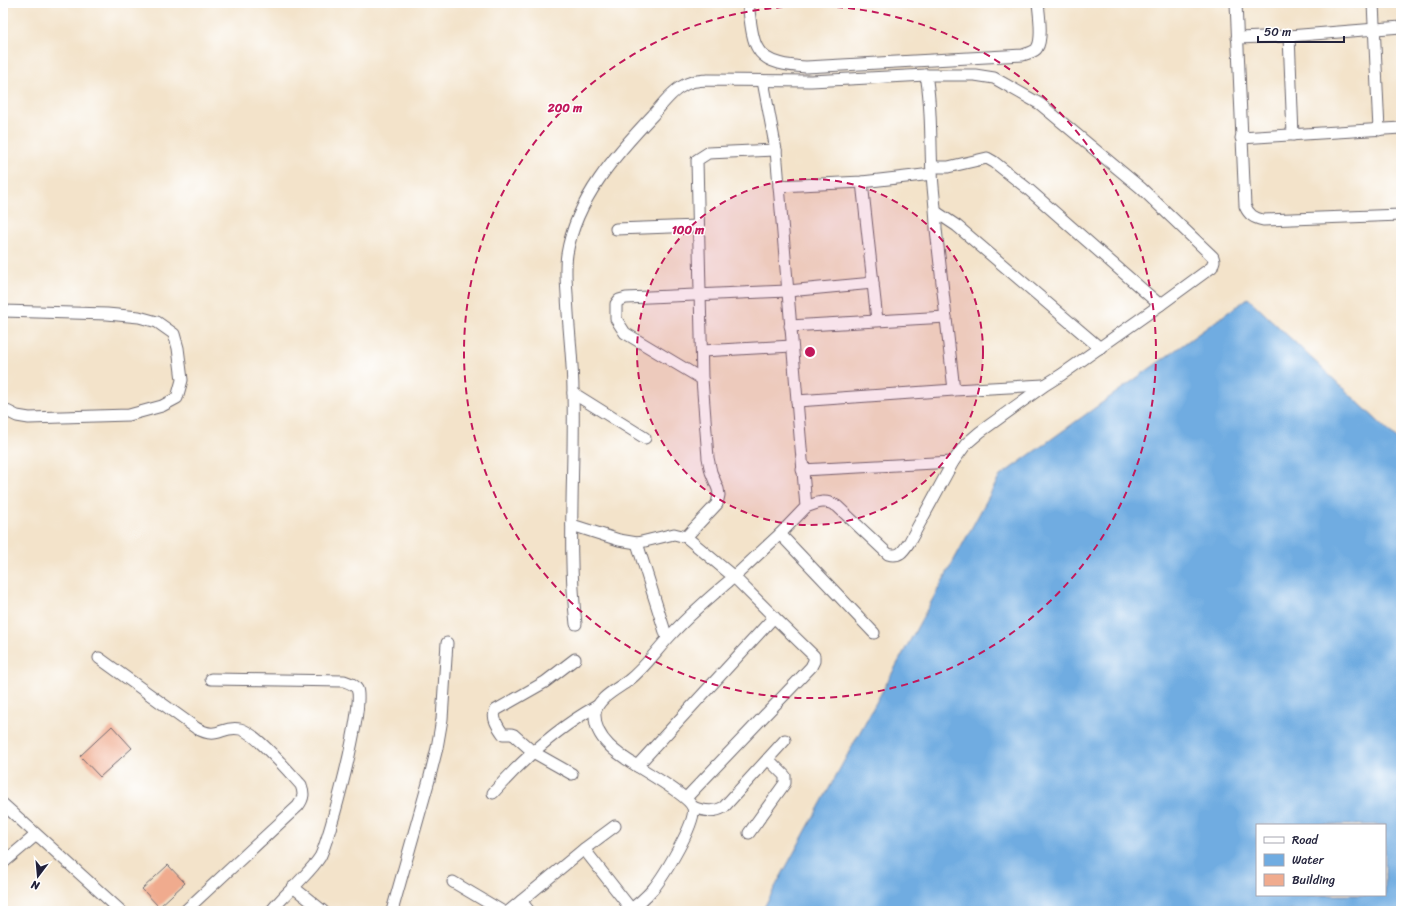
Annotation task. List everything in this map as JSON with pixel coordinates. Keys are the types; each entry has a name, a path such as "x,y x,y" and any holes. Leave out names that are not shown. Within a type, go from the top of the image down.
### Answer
{"street":[{"path":"748,3 754,39 758,49 766,58 792,66 806,67 1023,55 1030,53 1039,45 1040,32 1038,3"},
{"path":"1236,3 1245,206 1248,213 1254,218 1263,220 1401,215"},
{"path":"1373,3 1379,130"},
{"path":"1237,38 1289,36 1401,27"},
{"path":"1289,36 1293,135"},
{"path":"926,74 929,94 936,229 954,390"},
{"path":"493,793 512,771 533,752 565,726 597,706 602,700 632,678 649,662 668,638 700,606 734,577 780,534 806,507 820,502 830,502 837,506 888,554 897,555 902,552 910,541 953,462 966,444 980,432 1045,385 1100,348 1212,267 1214,261 1213,257 1141,188 1040,104 994,78 975,75 926,74 812,81 707,80 692,81 680,87 630,139 598,180 578,216 567,254 567,306 573,393 571,550 572,593 576,624"},
{"path":"763,81 776,150 806,507"},
{"path":"1242,138 1401,128"},
{"path":"686,537 717,504 719,496 708,458 702,379 697,160 708,154 776,150"},
{"path":"779,186 862,182 932,171 986,158 994,162 1028,189 1160,305"},
{"path":"862,182 877,320"},
{"path":"936,212 957,226 1100,348"},
{"path":"616,229 698,226"},
{"path":"702,379 625,333 616,319 616,304 619,300 788,291 873,283"},
{"path":"3,311 107,314 139,317 157,322 174,334 178,348 182,380 177,398 162,406 128,415 29,418 17,416 3,409"},
{"path":"790,326 946,317"},
{"path":"702,351 792,346"},
{"path":"797,401 1045,385"},
{"path":"573,393 645,438"},
{"path":"802,470 953,462"},
{"path":"572,525 618,540 637,543 674,534 686,537 734,577 814,656 812,667 689,803"},
{"path":"780,534 874,633"},
{"path":"637,543 668,638"},
{"path":"637,766 774,617"},
{"path":"392,911 437,748 442,719 447,644"},
{"path":"99,658 204,733 214,734 232,728 240,729 253,736 302,785 304,792 302,800 298,806 185,911"},
{"path":"572,774 533,752 514,735 501,732 494,717 494,713 496,710 545,682 575,659"},
{"path":"211,678 344,681 353,684 357,689 358,696 354,733 327,838 320,857 307,874 271,911"},
{"path":"597,706 595,714 597,726 604,740 617,754 637,766 700,810 717,811 724,807 785,740"},
{"path":"749,833 785,783 785,776 768,759"},
{"path":"584,849 630,910 652,890 665,874 692,818 689,803"},
{"path":"3,804 121,911"},
{"path":"509,911 584,849 616,826"},
{"path":"3,863 36,835"},
{"path":"453,882 502,911"},
{"path":"293,887 323,911"},
{"path":"521,900 529,911"}],"water":[{"path":"1248,298 1401,443 1401,911 762,911 1000,476"}],"building":[{"path":"112,726 132,748 100,777 80,756"},
{"path":"168,865 185,883 159,907 142,889"}]}
